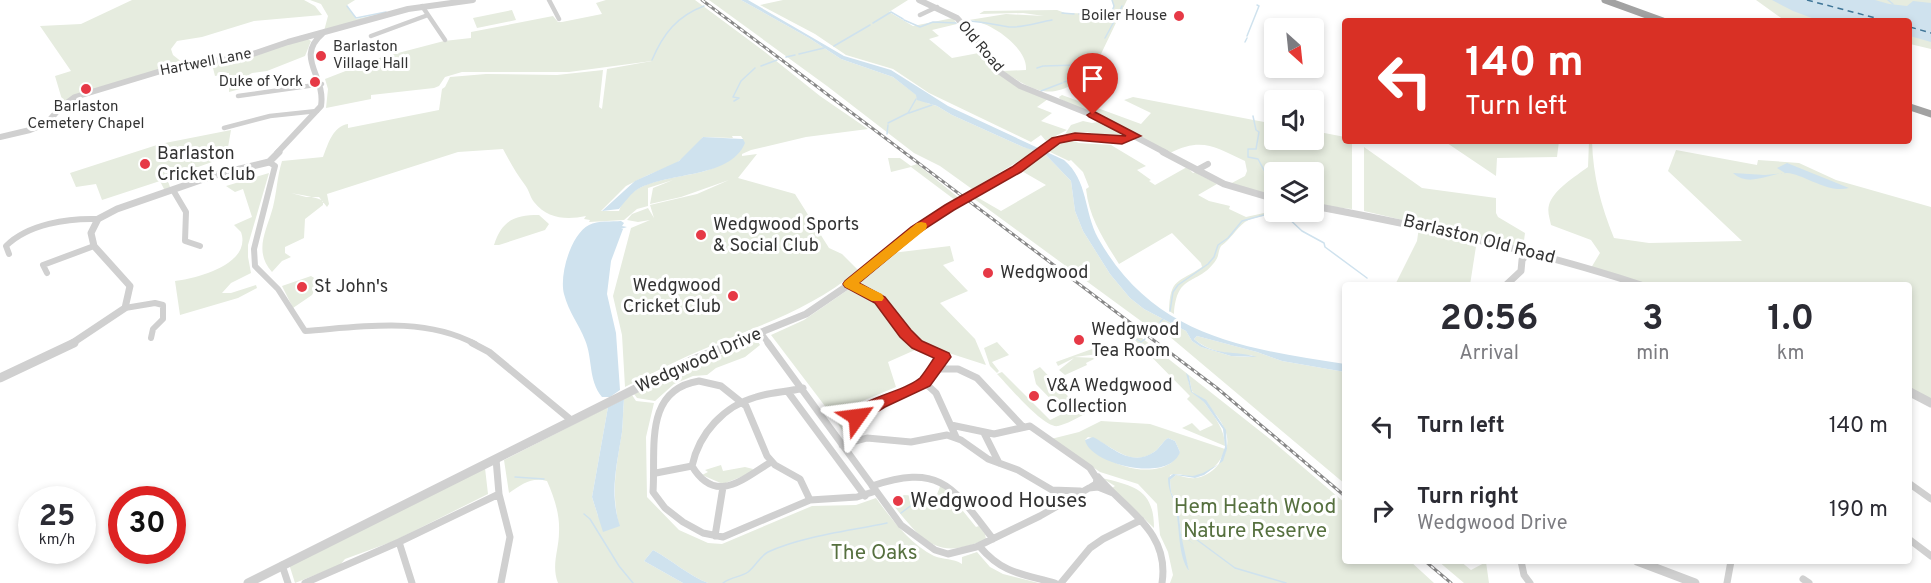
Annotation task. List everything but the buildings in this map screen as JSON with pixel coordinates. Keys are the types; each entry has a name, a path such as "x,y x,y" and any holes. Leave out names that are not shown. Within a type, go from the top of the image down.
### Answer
{"highway":[{"path":"1597,0 1646,18"},
{"path":"1605,0 1655,18"},
{"path":"1912,106 1931,112"}],"street":[{"name":"Hartwell Lane","path":"0,137 30,130 47,123 67,102 81,95 181,65 241,58 307,37 422,6 473,0"},
{"path":"549,0 559,19"},
{"name":"Old Road","path":"919,0 957,18 1009,80 1102,119 1197,170"},
{"path":"422,6 445,40"},
{"path":"920,15 937,7"},
{"path":"371,36 428,15"},
{"path":"9,254 6,246 9,240 20,234 81,219 98,219 117,209 229,171 269,162 318,111 323,100 322,84 309,61 309,50 314,39 323,33"},
{"path":"307,37 314,39"},
{"path":"238,96 322,84"},
{"path":"224,128 276,115 318,111"},
{"name":"Wedgwood Drive","path":"248,583 691,361 806,314 850,284 916,230 950,207 1011,173 1041,151 1068,137 1122,141 1136,136"},
{"path":"269,162 275,166 254,249 254,261 264,277 278,289 305,331 389,325 424,328 467,340 489,352 571,420"},
{"path":"1197,170 1208,164"},
{"path":"1197,170 1228,186 1264,196"},
{"path":"173,190 186,213 185,241 200,246"},
{"name":"Barlaston Old Road","path":"1324,208 1426,226 1529,251 1631,282"},
{"path":"98,219 91,233 94,246 130,286 125,308"},
{"path":"47,273 44,265 94,246"},
{"path":"1509,282 1521,271 1523,257 1529,251"},
{"path":"850,284 880,300 906,334 917,344 944,357 924,382 862,413 854,421 852,433 854,440"},
{"path":"0,378 73,344 125,308 155,303 164,305 164,317 153,329 151,338"},
{"path":"761,333 901,525 923,543 948,554 957,554 980,547 1088,489 1096,484 1096,474"},
{"path":"936,369 958,369 975,376 1023,427"},
{"path":"810,500 800,480 778,469 771,462 760,443 750,410 728,390 713,381 695,381 674,388 661,403 654,427 656,473 653,489 655,496 680,521 715,537 732,534 760,520 819,497 842,499 865,496 892,478 910,476 942,481 958,494 993,539"},
{"path":"924,382 936,393 956,437"},
{"path":"771,462 758,468 751,477 740,484 723,487 712,484 698,475 692,466 698,445 716,420 743,402 760,395 803,388"},
{"path":"788,392 865,496"},
{"path":"1912,393 1931,403"},
{"path":"951,425 1001,434 1023,427 1033,428 1096,474 1153,534 1165,569 1162,583"},
{"path":"984,432 999,463"},
{"path":"842,445 854,440 874,437 915,443 940,434 956,437 983,456 1024,473 1050,490 1062,492 1098,487 1113,493"},
{"path":"496,459 499,494 506,514 510,537 501,583"},
{"path":"656,473 692,466"},
{"path":"1912,485 1930,498"},
{"path":"715,537 723,487"},
{"path":"304,583 399,542 499,494"},
{"path":"1061,583 1078,560 1095,544 1131,528 1141,520"},
{"path":"399,542 412,583"},
{"path":"1912,542 1931,556"},
{"path":"980,547 993,562 1003,568 1055,583"},
{"path":"1522,564 1524,575 1530,583"},
{"path":"1649,564 1693,583"},
{"path":"1727,583 1730,564"},
{"path":"282,565 288,583"}],"green space":[{"path":"132,0 304,0 315,6 322,15 254,21 202,37 177,41 171,49 173,55 183,63 63,103 55,76 71,71 40,26 81,24"},
{"path":"310,0 355,0 347,5 356,19 390,12 324,31 328,16 321,4"},
{"path":"606,0 695,0 820,96 868,129 806,137 751,150 742,156 757,154 738,178 795,194 829,248 842,254 858,270 822,296 803,306 684,358 625,387 622,335 613,296 631,228 650,220 638,222 627,220 632,214 648,208 654,218 650,205 697,194 729,180 681,197 650,204 653,188 673,180 648,188 648,206 637,209 624,220 589,222 590,220 584,219 586,216 558,217 539,208 503,149 458,152 327,194 329,204 327,207 323,202 323,205 305,219 304,238 285,247 285,253 291,257 282,261 272,272 266,264 262,248 282,161 323,157 332,136 343,125 348,124 348,128 439,110 442,89 450,77 486,74 557,75 603,70 599,107 602,109 607,69 652,61 569,72 462,72 445,77 439,86 434,88 371,95 371,99 326,108 328,89 325,79 379,58 444,41 471,38 471,32 553,16 558,22 562,22 602,14 596,3","holes":["741,136 743,139 731,156 713,168 652,183 638,189 627,198 619,211 601,211 626,186 675,164 692,151 703,137"]},
{"path":"709,0 741,0 809,38 841,59 893,77 927,103 1023,147 1037,150 972,189 940,166 914,153"},
{"path":"783,0 908,0 889,12 913,26 953,18 957,24 932,30 939,36 929,39 952,58 984,52 997,71 1048,99 1037,107 1052,113 1041,121 1067,130 1046,141 1041,135 1031,142 929,93 893,69 846,55 815,34 760,5"},
{"path":"1112,0 1127,0 1100,56 1108,65 1067,88 1056,91 1034,88 1003,71 1026,70 1021,53 1014,44 996,30 977,21 969,20 1006,14 1044,16 1023,13 979,14 984,11 1057,10 1065,13 1110,14 1114,8"},
{"path":"1756,0 1931,0 1931,49 1912,44 1912,18 1781,18"},
{"path":"512,10 516,20 477,28 473,18"},
{"path":"306,38 311,41 305,56 267,71 252,73 242,79 240,89 229,92 229,73 215,76 212,64"},
{"path":"1062,95 1141,124 1151,113 1124,100 1133,97 1264,122 1264,150 1324,150 1324,133 1342,136 1342,144 1352,144 1352,209 1324,206 1324,162 1264,162 1264,195 1228,185 1245,176 1247,171 1245,161 1217,148 1200,145 1181,148 1170,153 1060,99"},
{"path":"1083,121 1092,123 1104,121 1127,135 1115,137 1086,132 1065,134 1071,125"},
{"path":"231,130 227,153 229,156 167,178 171,190 165,191 160,181 102,200 96,184 76,187 70,173 160,144"},
{"path":"1071,140 1079,143 1111,145 1146,166 1137,170 1155,185 1187,167 1193,173 1217,184 1198,195 1209,201 1230,206 1229,209 1246,217 1264,213 1264,215 1245,222 1221,246 1217,258 1209,268 1184,285 1179,291 1174,314 1169,311 1171,292 1181,279 1202,267 1201,263 1172,233 1119,264 1090,210 1086,189 1089,187 1083,172 1071,160 1046,150"},
{"path":"1448,144 1559,144 1557,157 1497,158 1496,176"},
{"path":"1589,144 1592,144 1598,191 1614,238 1649,243 1742,241 1668,171 1676,150 1757,165 1758,160 1799,163 1836,180 1931,207 1931,399 1912,389 1912,282 1637,282 1591,268 1600,253 1591,240 1551,225 1548,210 1555,194 1588,167"},
{"path":"1364,147 1422,188 1496,198 1498,217 1525,233 1523,248 1364,211"},
{"path":"1039,154 1045,154 1071,181 1075,211 1083,231 1110,274 1130,298 1144,309 1186,331 1192,341 1201,347 1231,356 1249,357 1253,355 1230,354 1215,350 1194,339 1197,336 1282,361 1342,371 1342,481 1163,331 1156,332 973,198 975,196 1001,211 1046,185 1020,170"},
{"path":"888,158 900,158 911,166 917,164 959,198 955,200 911,167 891,172"},
{"path":"269,173 248,245 251,273 231,283 222,293 231,293 256,285 257,288 238,298 180,315 175,281 209,273 231,261 239,253 242,243 241,232 234,225 252,217 243,189 235,192 226,186"},
{"path":"539,215 549,224 545,230 494,245 501,230 510,221 523,216"},
{"path":"1419,227 1477,240 1470,282 1396,282 1417,241"},
{"path":"950,246 954,261 943,265 968,291 940,303 975,339 986,365 924,345 889,303 857,282 892,253"},
{"path":"311,276 319,281 312,295 293,308 282,286"},
{"path":"852,287 880,304 901,336 915,350 888,362 896,387 831,414 771,335 804,320"},
{"name":"Hem Heath Wood Nature Reserve","path":"1128,327 1270,439 1342,500 1342,564 1413,564 1434,583 1170,583 1173,575 1168,552 1160,535 1157,504 1138,484 1100,472 1051,439 1079,432 1101,421 1150,424 1225,449 1209,471 1194,476 1176,474 1170,475 1170,480 1176,475 1188,478 1203,476 1216,467 1221,461 1227,446 1227,438 1219,419 1204,402 1221,428 1225,446 1182,428 1192,423 1200,431 1213,425 1187,399 1190,396 1124,329","holes":["1088,437 1128,456 1145,457 1154,452 1168,438 1175,441 1180,452 1171,463 1164,467 1147,470 1130,468 1101,454 1085,440","1170,480 1171,492 1178,507 1181,538 1170,490"]},
{"path":"757,340 760,345 745,357 716,368 707,375 693,376 674,384 655,401 637,398 634,394 689,368"},
{"path":"997,342 1009,355 992,362 999,371 997,373 990,366 984,348"},
{"path":"1092,349 1099,354 1074,357 1096,358 1086,363 1087,365 1065,375 1059,370 1074,358 1058,366 1056,362"},
{"path":"1040,367 1085,414 1058,426 1052,425 1035,414 997,374 1002,372 1050,420 1064,413 1036,384 1033,371"},
{"name":"The Oaks","path":"632,395 636,401 654,403 646,437 647,497 679,530 708,543 722,544 812,506 856,505 876,498 909,538 934,556 962,564 962,557 977,552 990,567 1003,574 1039,583 708,583 653,550 644,561 683,583 558,583 555,564 559,519 547,481 532,481 509,493 504,460 608,407 592,497 598,516 619,526 615,501 616,468 622,432 624,399"},
{"path":"859,406 851,419 849,436 846,437 833,415"},
{"path":"721,465 723,471 745,467 753,469 751,473 723,484 702,475 708,472 705,470"},
{"path":"485,468 488,494 394,541 345,559 340,565 295,583 289,564"},
{"path":"1102,478 1133,487 1140,492 1151,505 1154,528 1112,488 1115,486"},
{"path":"941,484 976,527 979,526 986,539 956,548 944,548 923,538 894,506 901,502 899,498 904,495 936,497"},
{"path":"1442,564 1464,564 1471,570 1486,564 1489,583 1464,583"}],"water":[{"path":"741,0 748,0 844,56 891,70 948,106 1064,160 1072,168 1082,187 1098,238 1121,271 1146,297 1174,317 1204,332 1237,343 1342,363 1342,371 1282,361 1197,336 1194,339 1217,351 1257,357 1231,356 1201,347 1192,341 1186,331 1144,309 1130,298 1110,274 1083,231 1075,211 1071,181 1045,154 1023,147 937,106 917,100 916,95 893,77 841,59 809,38"},
{"path":"1772,0 1875,0 1907,6 1913,1 1931,3 1931,42 1912,37 1912,18 1812,18"},
{"path":"703,137 743,139 745,143 737,155 726,163 647,185 635,191 619,209 602,211 635,181 679,161"},
{"path":"1787,163 1849,188 1833,188 1787,173 1753,180 1733,173 1765,175 1785,173 1777,168"},
{"path":"621,221 624,223 622,226 627,227 621,229 623,229 611,261 607,294 616,333 620,390 610,397 602,397 595,384 585,340 566,301 563,276 572,246 583,230 597,222"},
{"path":"1186,373 1189,376 1192,392 1206,400 1226,430 1227,449 1223,461 1219,464 1225,447 1223,429 1204,402 1191,392"},
{"path":"624,399 614,490 620,526 603,532 592,497 608,407"},
{"path":"1093,437 1129,457 1146,456 1168,438 1175,441 1180,452 1173,462 1161,467 1146,469 1130,467 1114,463 1090,449 1085,440"},
{"path":"1219,464 1204,475 1195,478 1176,475 1170,480 1171,492 1178,507 1181,534 1195,545 1181,535 1189,571 1181,550 1176,511 1169,487 1168,478 1173,474 1193,476"},
{"path":"653,550 708,583 683,583 644,561"}],"waterway":[{"path":"1079,14 1111,14 1114,6 1112,0"},
{"path":"1888,0 1893,4"},
{"path":"1247,36 1259,6 1257,5"},
{"path":"347,6 356,18 386,12"},
{"path":"652,60 672,27 686,15 704,6"},
{"path":"1117,17 1122,6"},
{"path":"873,23 891,12 903,19"},
{"path":"1062,13 1074,14"},
{"path":"1105,38 1116,18"},
{"path":"904,20 920,27 933,22 956,23"},
{"path":"967,21 1014,27 1052,20"},
{"path":"834,46 870,25"},
{"path":"1245,42 1247,38"},
{"path":"799,54 824,48"},
{"path":"786,57 795,55"},
{"path":"761,66 777,60"},
{"path":"1044,66 1077,65"},
{"path":"1037,68 1043,66"},
{"path":"734,101 739,98 733,97 741,81 755,68"},
{"path":"1074,79 1084,75"},
{"path":"1064,82 1073,79"},
{"path":"1041,91 1062,83"},
{"path":"888,123 908,113 916,99"},
{"path":"909,113 932,105"},
{"path":"1253,116 1256,130 1259,132 1256,149 1248,149 1248,157 1258,159 1264,170"},
{"path":"887,134 888,125"},
{"path":"1170,311 1173,292 1178,285 1208,264 1214,257 1218,245 1228,238 1242,221 1264,215"},
{"path":"1292,222 1302,231 1324,243 1325,247 1367,278"},
{"path":"1158,331 1161,329 1160,322 1163,319"},
{"path":"1122,329 1141,342 1145,339"},
{"path":"515,477 544,479"},
{"path":"901,513 913,504 926,501"},
{"path":"584,514 590,519 619,566 633,583"},
{"path":"723,583 748,572 765,554 781,546 887,523"},
{"path":"1185,531 1235,568 1286,583"}],"ferry route":[{"path":"1807,0 1876,18"},
{"path":"1912,28 1931,33"}],"railway":[{"path":"702,0 1217,388 1342,494"},
{"path":"1429,564 1451,583"}],"slow traffic":[{"path":"877,298 850,284 921,226"}],"place":[{"name":"Boiler House","path":"1179,16"},
{"name":"Barlaston Village Hall","path":"321,56"},
{"name":"Duke of York","path":"315,82"},
{"name":"Barlaston Cemetery Chapel","path":"86,89"},
{"name":"Barlaston Cricket Club","path":"145,164"},
{"name":"Wedgwood Sports & Social Club","path":"701,235"},
{"name":"Wedgwood","path":"988,273"},
{"name":"St John's","path":"302,287"},
{"name":"Wedgwood Cricket Club","path":"733,296"},
{"name":"Wedgwood Tea Room","path":"1079,340"},
{"name":"V&A Wedgwood Collection","path":"1034,396"},
{"name":"Wedgwood Houses","path":"898,501"}],"route":[{"path":"857,417 924,382 944,357 917,344 906,334 880,300 850,284 916,230 950,207 1016,169 1056,141 1075,136 1122,141 1136,136 1093,115"}]}
